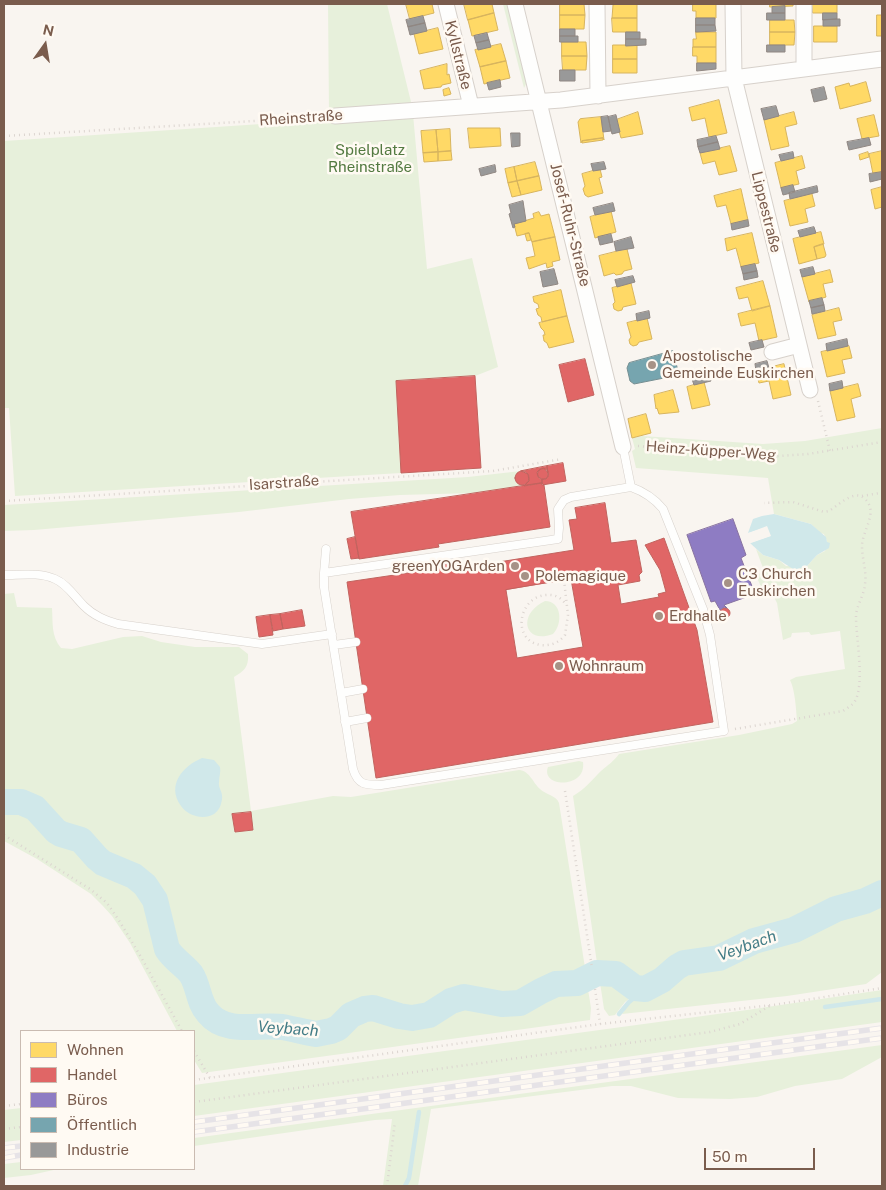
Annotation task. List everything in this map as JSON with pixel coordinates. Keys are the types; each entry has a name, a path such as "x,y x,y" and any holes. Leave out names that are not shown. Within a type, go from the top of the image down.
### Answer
{"street":[{"name":"Kyllstraße","path":"446,4 471,106"},
{"name":"Josef-Ruhr-Straße","path":"515,4 629,446"},
{"path":"597,4 598,96"},
{"path":"733,4 734,78"},
{"path":"804,4 804,69"},
{"name":"Rheinstraße","path":"335,116 540,102 598,96 882,59"},
{"name":"Lippestraße","path":"734,78 799,345 814,392"},
{"path":"772,352 799,345"}],"lane":[{"path":"629,446 631,487"},
{"path":"324,573 558,539 558,509 564,500 571,497 631,487 644,492 655,499 663,509 704,609 710,635 724,731 381,785 361,783 356,778 345,722 324,573 326,549"},
{"path":"4,575 31,574 54,579 64,584 84,607 93,614 103,620 118,624 262,644 332,634"},
{"path":"334,646 356,642"},
{"path":"341,692 363,689"},
{"path":"345,722 367,718"}],"path":[{"name":"Rheinstraße","path":"4,136 335,116"},
{"path":"814,392 830,451"},
{"name":"Heinz-Küpper-Weg","path":"629,446 764,457 830,451 882,442"},
{"name":"Isarstraße","path":"4,501 493,471 562,458"},
{"path":"764,503 793,502 824,512 833,509 848,498 880,493"},
{"path":"724,731 802,716 832,714 843,711 855,701 858,692 859,666 856,616 865,584 862,544 870,518 868,503 865,498 860,496"},
{"path":"564,580 568,621 565,636 562,640 549,645 530,642 525,638 522,616 525,607 530,601 537,596 552,595 563,601 566,606"},
{"path":"565,791 592,968"},
{"path":"4,836 90,889 107,904 141,957 181,1030"},
{"path":"195,1080 600,1024 773,1004 882,988"},
{"path":"595,989 600,1024"},
{"path":"195,1102 710,1032 740,1024 773,1004"},
{"path":"195,1053 210,1078"},
{"path":"4,1106 20,1104"},
{"path":"387,1186 395,1122"},
{"path":"4,1129 20,1127"}],"green space":[{"path":"328,4 387,4 412,106 329,112"},
{"path":"503,4 508,4 527,82 524,88"},
{"name":"Spielplatz Rheinstraße","path":"413,114 427,269 472,258 498,367 475,376 396,381 401,473 15,496 9,408 4,408 4,141"},
{"path":"882,428 882,888 871,894 838,905 801,924 782,931 752,938 711,957 679,962 649,984 640,984 616,970 598,970 573,796 619,754 739,735 792,724 797,721 794,694 790,680 796,677 845,669 840,631 811,635 809,632 792,633 791,637 783,640 777,603 774,597 763,591 757,578 763,568 756,549 763,555 779,560 786,566 807,566 817,555 825,551 827,542 824,534 820,533 811,524 774,514 768,478 636,468 632,451 635,449 632,438 642,436 763,444 805,441"},
{"path":"521,471 516,476 517,483 524,486 475,493 400,495 349,499 239,512 4,531 4,505 468,477"},
{"path":"14,593 17,607 52,608 54,634 61,648 72,649 123,637 142,636 161,642 195,647 239,647 248,654 248,662 245,668 234,677 251,811 333,796 351,797 519,770 523,771 540,789 556,798 559,803 586,974 578,978 553,982 524,999 513,1002 465,994 451,998 426,1011 412,1014 381,1006 368,1005 356,1010 334,1026 320,1031 268,1024 239,1025 230,1023 205,996 194,972 171,949 158,897 150,883 137,874 100,858 82,836 73,830 55,823 30,798 4,796 4,594","holes":["250,812 253,830 235,832 232,815"]},
{"path":"545,601 551,602 558,609 558,625 553,634 536,635 530,632 528,620 530,613"},
{"path":"579,761 583,762 582,771 572,781 557,782 547,774 548,767"},
{"path":"4,809 26,811 33,815 48,830 64,839 67,846 78,844 99,866 129,880 140,889 156,908 159,943 162,953 187,976 193,987 203,1019 207,1024 220,1031 236,1034 276,1033 309,1040 322,1040 338,1033 361,1016 372,1015 402,1023 414,1024 428,1021 450,1008 462,1004 514,1011 558,990 587,983 591,1008 590,1020 202,1073 195,1062 195,1030 176,1030 130,943 112,916 91,894 37,859 4,841"},
{"path":"882,898 882,972 866,984 787,996 622,1014 629,1003 638,996 660,986 679,970 687,966 720,962 762,941 801,931 845,909"},
{"path":"604,975 619,979 637,993 625,1002 615,1015 609,1016 604,1009 599,976"},
{"path":"882,990 882,1022 195,1116 195,1085"},
{"path":"882,1045 882,1057 842,1079 795,1086 757,1097 730,1099 678,1098 631,1086 612,1086 431,1109 418,1186 383,1186 392,1119 195,1146 195,1138"},
{"path":"20,1108 20,1140 4,1142 4,1110"},
{"path":"20,1162 20,1170 54,1170 4,1178 4,1164"}],"water":[{"path":"774,514 811,524 826,537 827,542 830,543 829,548 817,555 807,566 798,569 793,569 779,560 763,555 750,543 770,536 767,527 748,533 753,519"},
{"path":"202,758 214,760 220,767 219,785 222,797 218,810 214,814 203,817 185,811 175,791 176,784 183,771"}],"pier":[{"path":"767,526 771,536 748,544 749,541 767,534 766,530 749,536 746,534"}],"building: Wohnen":[{"path":"406,4 432,4 434,13 410,19"},
{"path":"464,4 492,4 494,13 468,20"},
{"path":"560,4 584,4 585,15 560,15"},
{"path":"637,4 637,18 612,18 613,5"},
{"path":"693,4 716,4 716,18 696,18"},
{"path":"770,4 793,4 793,6 770,7"},
{"path":"812,4 837,4 837,13 813,13"},
{"path":"494,13 498,30 472,36 468,20"},
{"path":"560,15 585,15 584,29 560,29"},
{"path":"877,15 882,15 882,36 877,36"},
{"path":"612,18 637,18 637,32 613,32"},
{"path":"770,20 794,20 795,32 770,32"},
{"path":"814,26 837,26 837,42 814,42"},
{"path":"438,28 443,49 419,54 414,34"},
{"path":"696,32 716,32 716,47 693,47 693,39 696,39"},
{"path":"770,32 795,32 794,45 770,45"},
{"path":"562,42 586,42 587,56 562,56"},
{"path":"501,44 506,61 480,67 475,50"},
{"path":"613,45 637,45 637,59 613,59"},
{"path":"693,47 716,47 716,63 697,63 697,56 693,56"},
{"path":"562,56 587,56 586,70 563,70"},
{"path":"613,59 637,59 637,73 613,73"},
{"path":"506,61 510,78 484,84 480,67"},
{"path":"447,64 447,75 449,74 451,83 441,87 424,89 420,71"},
{"path":"866,82 871,101 840,109 835,87 849,83 850,86"},
{"path":"449,88 451,94 444,96 443,90"},
{"path":"719,100 727,133 709,137 705,118 692,121 689,108"},
{"path":"638,112 643,134 621,138 616,120"},
{"path":"794,112 797,124 785,127 789,146 771,150 764,120"},
{"path":"874,115 879,136 862,139 857,119"},
{"path":"601,117 604,140 603,138 582,141 581,143 578,122 580,119"},
{"path":"468,128 500,128 501,146 470,148"},
{"path":"450,129 451,151 438,152 436,130"},
{"path":"436,130 438,152 423,153 421,131"},
{"path":"603,138 603,140 582,143 582,141"},
{"path":"730,146 737,171 719,175 715,161 703,164 700,153"},
{"path":"451,151 452,160 438,161 438,152"},
{"path":"882,151 882,172 873,174 869,154"},
{"path":"438,152 438,161 424,162 423,153"},
{"path":"868,152 869,157 860,160 859,155"},
{"path":"802,156 805,168 796,171 799,184 781,188 775,163"},
{"path":"535,162 539,176 517,181 514,167"},
{"path":"514,167 517,181 508,183 505,169"},
{"path":"600,169 602,177 599,178 603,193 588,197 583,189 585,186 582,174"},
{"path":"539,176 542,190 521,195 517,181"},
{"path":"517,181 521,195 512,197 508,183"},
{"path":"882,187 882,207 875,209 871,190"},
{"path":"741,189 748,220 731,224 726,205 717,207 714,196"},
{"path":"812,194 815,206 805,209 808,222 790,226 784,201"},
{"path":"611,211 616,232 595,238 590,217"},
{"path":"539,212 541,216 549,214 555,237 532,242 529,233 517,236 514,224 534,218 533,214"},
{"path":"821,232 824,244 814,247 817,259 799,264 793,239"},
{"path":"529,233 531,240 527,241 525,234"},
{"path":"752,233 759,263 741,267 736,248 727,251 725,239"},
{"path":"555,237 560,260 552,262 553,266 547,268 546,263 529,269 526,258 535,256 532,242"},
{"path":"823,244 826,255 817,259 814,247"},
{"path":"627,249 632,269 624,271 622,274 616,275 614,273 604,276 599,256"},
{"path":"830,270 833,282 823,284 826,297 809,302 802,277"},
{"path":"763,281 770,306 752,311 748,297 739,299 736,288"},
{"path":"631,283 636,304 623,307 622,310 618,311 614,309 613,304 615,302 612,288"},
{"path":"561,290 567,316 542,322 536,309 539,308 538,304 534,302 533,297"},
{"path":"770,306 777,337 759,341 755,323 741,326 738,314"},
{"path":"839,308 842,320 833,322 836,335 818,339 812,315"},
{"path":"567,316 574,342 549,348 544,341 544,331 539,323"},
{"path":"647,318 652,339 639,342 633,346 630,344 629,340 631,337 627,323"},
{"path":"849,346 852,358 842,360 845,373 827,377 821,352"},
{"path":"784,364 791,395 773,399 769,381 759,383 756,371"},
{"path":"704,382 710,405 692,409 687,387"},
{"path":"858,384 861,396 851,399 855,417 837,421 830,391"},
{"path":"673,390 679,412 659,414 656,409 654,395"},
{"path":"646,414 651,433 632,438 628,419"}],"building: Handel":[{"path":"585,359 594,395 568,402 559,365"},
{"path":"475,376 481,468 401,473 396,381"},
{"path":"563,463 566,481 542,485 542,479 546,479 548,476 547,466"},
{"path":"547,466 548,473 544,468 537,472 538,477 542,479 542,483 524,486 529,481 528,474 521,471"},
{"path":"543,468 549,474 543,480 537,474"},
{"path":"522,471 527,473 529,478 527,483 522,485 517,483 515,478 517,473"},
{"path":"542,483 544,485 550,527 438,544 439,547 359,559 351,512"},
{"path":"605,503 611,543 636,540 642,572 639,575 640,581 618,585 621,604 659,597 658,594 666,592 660,570 645,545 664,538 697,630 713,722 376,778 347,582 442,568 441,565 448,564 449,566 460,564 461,568 574,550 569,520 577,519 575,508","holes":["571,579 583,647 517,658 506,590"]},
{"path":"355,537 359,558 351,559 347,539"},
{"path":"723,608 727,608 730,613 729,617 723,618 720,615 720,611"},
{"path":"302,610 305,626 283,629 280,614"},
{"path":"280,614 283,629 273,631 270,615"},
{"path":"270,615 273,635 259,637 256,617"},
{"path":"251,812 253,830 235,832 232,814"}],"building: Büros":[{"path":"733,519 746,555 741,558 755,594 724,605 727,608 724,607 720,610 715,601 711,602 687,535"}],"building: Öffentlich":[{"name":"Apostolische Gemeinde Euskirchen","path":"673,351 679,375 634,384 630,381 627,368 629,363"}],"building: Industrie":[{"path":"785,6 785,13 772,13 772,7"},
{"path":"767,13 785,13 785,20 767,20"},
{"path":"823,13 837,13 837,19 823,20"},
{"path":"423,16 425,23 408,27 406,20"},
{"path":"696,18 715,18 715,25 696,25"},
{"path":"840,19 840,26 823,26 823,20"},
{"path":"425,23 427,31 410,35 408,27"},
{"path":"696,25 715,25 716,31 696,32"},
{"path":"560,29 575,29 575,36 560,36"},
{"path":"626,32 640,32 640,39 626,39"},
{"path":"487,33 489,40 476,43 474,36"},
{"path":"560,36 578,36 578,42 560,42"},
{"path":"626,39 646,39 646,45 626,46"},
{"path":"489,40 491,47 478,50 476,43"},
{"path":"767,45 785,45 785,52 767,52"},
{"path":"697,63 716,63 716,69 697,71"},
{"path":"560,70 575,70 575,81 560,81"},
{"path":"500,80 501,87 489,90 487,83"},
{"path":"824,87 827,99 814,102 811,90"},
{"path":"776,106 779,116 764,120 761,109"},
{"path":"616,115 620,132 612,134 608,117"},
{"path":"608,116 611,131 603,132 601,117"},
{"path":"511,133 520,133 520,146 512,147"},
{"path":"716,136 718,142 698,147 697,140"},
{"path":"869,138 871,145 849,150 847,142"},
{"path":"718,142 720,149 700,153 698,147"},
{"path":"793,152 794,158 781,161 779,155"},
{"path":"604,162 606,169 593,171 591,164"},
{"path":"495,165 496,172 481,176 479,169"},
{"path":"882,172 882,179 870,182 869,174"},
{"path":"793,185 795,192 783,195 781,188"},
{"path":"817,186 818,192 790,199 789,193"},
{"path":"523,201 526,221 514,224 515,227 513,228 509,214 511,213 509,205"},
{"path":"613,203 615,211 595,215 593,208"},
{"path":"748,220 749,226 732,230 731,224"},
{"path":"814,227 816,233 800,237 798,231"},
{"path":"611,234 613,242 600,245 598,237"},
{"path":"631,237 634,248 616,251 614,242"},
{"path":"755,264 757,271 743,274 741,267"},
{"path":"813,267 815,274 802,277 800,270"},
{"path":"554,269 558,284 543,287 540,272"},
{"path":"757,271 758,277 744,280 743,274"},
{"path":"633,276 635,282 617,287 615,280"},
{"path":"822,298 824,305 811,308 809,301"},
{"path":"824,305 825,311 812,314 811,308"},
{"path":"649,311 650,318 637,321 636,314"},
{"path":"847,339 848,346 827,351 826,344"},
{"path":"762,340 764,347 751,350 749,343"},
{"path":"767,361 769,368 756,371 755,364"},
{"path":"709,374 711,381 694,385 692,379"},
{"path":"842,381 843,388 830,391 829,384"}],"waterway":[{"name":"Veybach","path":"4,802 21,802 35,808 56,831 81,840 103,863 134,876 145,885 155,900 167,949 191,974 202,1004 208,1013 215,1020 233,1026 273,1026 316,1034 338,1028 351,1015 365,1009 373,1008 412,1018 429,1015 451,1001 464,997 502,1004 520,1003 556,984 577,983 597,973 616,974 635,988 645,989 662,980 684,963 719,958 754,941 794,930 836,909 865,901 882,893"},
{"path":"619,1014 629,1002 645,989"},
{"path":"825,1007 882,999"},
{"path":"405,1186 409,1178 419,1112"}],"railway":[{"path":"195,1122 882,1028"},
{"path":"195,1132 882,1038"},
{"path":"4,1148 20,1146"},
{"path":"4,1158 20,1155"}],"place":[{"name":"Apostolische Gemeinde Euskirchen","path":"652,365"},
{"name":"greenYOGArden","path":"515,566"},
{"name":"Polemagique","path":"525,576"},
{"name":"C3 Church Euskirchen","path":"728,583"},
{"name":"Erdhalle","path":"659,616"},
{"name":"Wohnraum","path":"559,666"}]}
